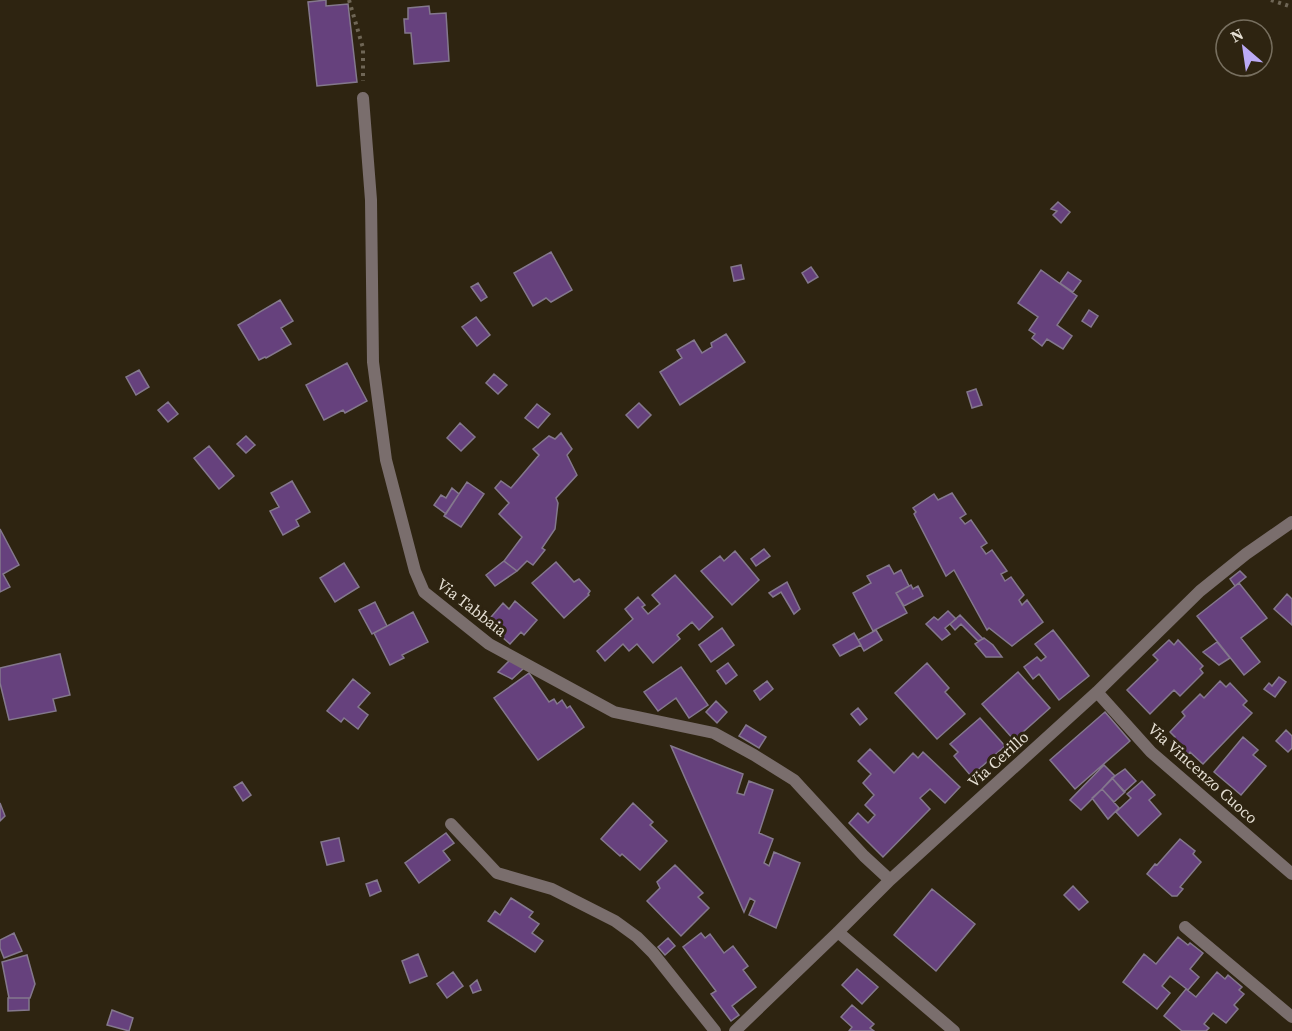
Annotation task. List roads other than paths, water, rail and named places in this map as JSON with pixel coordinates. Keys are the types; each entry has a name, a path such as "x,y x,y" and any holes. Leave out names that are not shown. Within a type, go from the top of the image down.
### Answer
{"street":[{"name":"Via Tabbaia","path":"363,98 371,200 373,362 386,460 415,571 424,592 489,644 614,712 714,733 754,754 794,780 864,856 890,880"},
{"name":"Via Cerillo","path":"735,1031 890,880 1097,692 1200,591 1245,554 1292,522"},
{"name":"Via Vincenzo Cuoco","path":"1097,692 1151,752 1292,874"},
{"path":"451,824 496,873 552,889 615,921 637,937 653,953 715,1031"},
{"path":"1185,927 1292,1017"},
{"path":"838,932 954,1031"}]}
